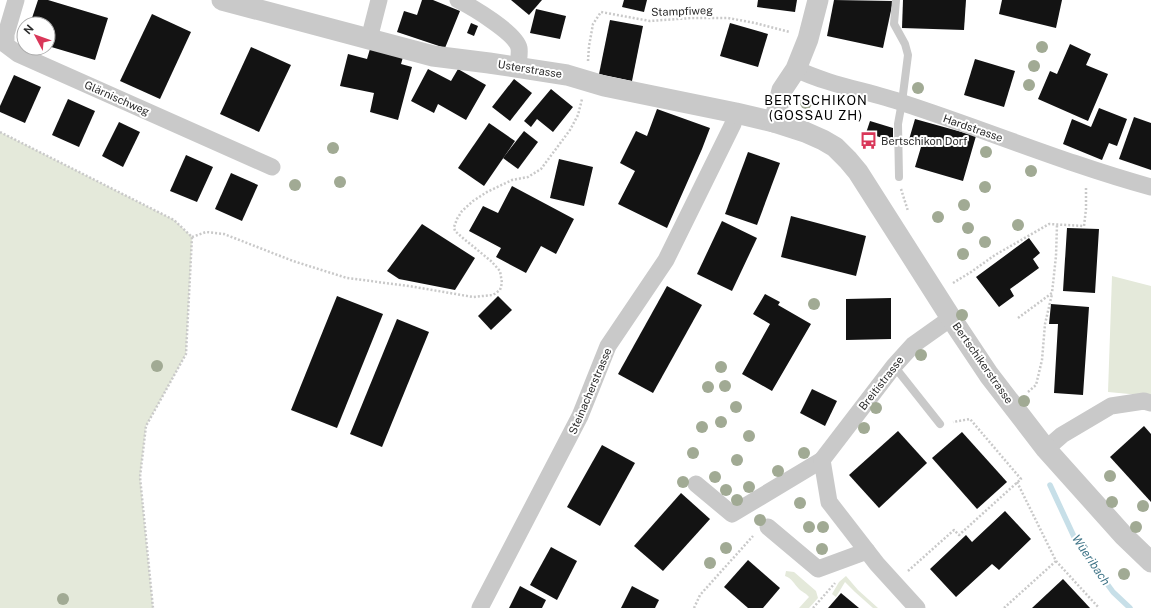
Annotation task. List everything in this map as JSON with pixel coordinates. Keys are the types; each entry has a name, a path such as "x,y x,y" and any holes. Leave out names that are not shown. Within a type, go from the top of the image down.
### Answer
{"street":[{"name":"Glärnischweg","path":"16,0 3,44 18,54 272,167"},
{"name":"Usterstrasse","path":"222,0 433,56 518,67 568,76 604,86 774,122 811,134 835,147"},
{"path":"369,39 379,0"},
{"path":"458,0 482,6 511,36 519,48 518,67"},
{"path":"774,122 782,90 796,69 808,39 818,0"},
{"name":"Hardstrasse","path":"796,69 811,76 902,102 1108,176 1151,187"},
{"name":"Steinacherstrasse","path":"480,608 580,416 608,346 666,260 733,124 736,113"},
{"name":"Bertschikerstrasse","path":"835,147 854,166 867,184 951,318 989,375 1046,449 1124,536 1151,562"},
{"name":"Breitistrasse","path":"696,484 732,514 822,460 894,366 913,345 951,318"},
{"path":"1046,449 1062,435 1111,406 1144,401 1151,403"},
{"path":"822,460 830,502 867,551 917,608"},
{"path":"768,527 818,569 867,551"}],"lane":[{"path":"896,0 894,24 905,44 908,55 898,124 899,177"},
{"path":"894,366 940,424"}],"path":[{"name":"Stampfiweg","path":"587,81 589,46 593,24 601,12 650,21 692,18 728,18 755,22 808,39"},
{"path":"192,237 206,232 224,234 294,261 347,278 409,286 473,297 493,295 500,290 502,283 500,271 491,261 455,231 454,227 457,219 462,211 473,201 487,192 512,180 528,177 541,169 570,130 578,115 587,81"},
{"path":"0,132 174,220 192,237 186,354 146,426 140,477 153,608"},
{"path":"956,288 953,283 995,254 1049,224 1084,226 1086,209 1086,168"},
{"path":"899,177 902,193 908,209"},
{"path":"1033,398 1028,392 1036,385 1042,360 1045,324 1052,293 1056,256 1057,225"},
{"path":"1018,318 1052,293"},
{"path":"894,583 954,530 959,535 1021,479 970,419 940,424"},
{"path":"1017,482 1056,561 1099,608"},
{"path":"694,608 700,594 756,531 768,527"},
{"path":"1004,608 1056,561"}],"shaded area":[{"path":"0,132 174,220 192,237 186,354 146,426 140,477 153,608 0,608"},
{"path":"1112,276 1151,286 1151,396 1108,392"},
{"path":"786,571 794,572 816,591 818,598 809,608 799,608 809,597 785,576"},
{"path":"846,576 858,590 878,608 873,608 845,582 836,597 832,594 839,582"}],"building":[{"path":"38,0 48,0 108,18 95,60 56,48 56,16 33,16"},
{"path":"422,0 433,0 460,11 445,48 397,32 404,11 417,15"},
{"path":"511,0 542,0 529,15"},
{"path":"624,0 647,0 644,12 622,7"},
{"path":"758,0 797,0 795,12 757,7"},
{"path":"834,0 893,1 883,48 827,36"},
{"path":"903,0 966,0 964,30 902,28"},
{"path":"1002,0 1062,0 1056,28 999,14"},
{"path":"536,9 566,16 560,39 530,33"},
{"path":"152,14 191,32 160,99 120,81"},
{"path":"610,20 643,26 632,81 599,74"},
{"path":"471,23 478,26 474,36 467,33"},
{"path":"730,23 768,34 758,67 720,56"},
{"path":"1070,44 1091,54 1086,65 1108,74 1088,121 1038,99 1050,71 1057,74"},
{"path":"251,47 291,65 259,132 220,114"},
{"path":"370,49 403,57 401,64 412,67 398,120 370,112 374,93 340,86 348,54 367,59"},
{"path":"975,59 1015,71 1004,107 964,95"},
{"path":"428,69 451,81 458,69 486,85 466,120 438,104 434,113 411,101"},
{"path":"14,75 41,87 25,123 0,112 0,106"},
{"path":"514,79 532,93 510,121 492,107"},
{"path":"551,89 573,107 553,132 537,119 531,127 524,121"},
{"path":"68,99 95,111 79,147 52,135"},
{"path":"1099,108 1127,119 1117,146 1109,143 1102,160 1063,144 1072,119 1091,127"},
{"path":"657,109 710,128 667,228 618,204 635,171 620,163 636,131 647,136"},
{"path":"1134,117 1151,123 1151,170 1119,159"},
{"path":"915,119 976,136 963,181 915,167 921,147 908,143"},
{"path":"870,121 893,128 893,141 866,133"},
{"path":"119,122 140,132 123,167 102,156"},
{"path":"489,123 515,141 484,186 458,168"},
{"path":"524,131 538,142 518,169 503,158"},
{"path":"748,152 780,163 757,225 725,214"},
{"path":"186,155 213,167 197,202 170,191"},
{"path":"559,159 593,167 584,206 550,198"},
{"path":"231,173 258,185 242,221 215,209"},
{"path":"512,186 574,219 556,254 541,246 526,273 496,257 501,248 469,231 483,206 498,213"},
{"path":"791,216 866,236 856,276 781,257"},
{"path":"722,221 757,238 732,291 697,274"},
{"path":"422,224 475,258 455,290 399,279 387,271"},
{"path":"1067,228 1099,229 1095,293 1063,291"},
{"path":"1029,238 1040,253 1033,259 1039,268 1010,289 1014,296 999,307 976,277"},
{"path":"667,286 702,305 653,393 618,374"},
{"path":"765,294 780,302 778,305 811,324 772,391 742,374 770,324 753,314"},
{"path":"337,296 383,314 337,428 291,410"},
{"path":"498,296 512,310 491,330 478,316"},
{"path":"891,298 891,339 846,340 846,299"},
{"path":"1051,304 1089,307 1083,395 1054,393 1058,324 1049,324"},
{"path":"397,319 429,332 382,447 350,434"},
{"path":"812,389 837,401 825,426 800,413"},
{"path":"1144,426 1151,434 1151,502 1110,457"},
{"path":"898,431 927,463 879,508 849,475"},
{"path":"962,432 1007,482 977,509 932,458"},
{"path":"602,445 635,463 600,526 567,507"},
{"path":"681,493 710,519 663,571 634,546"},
{"path":"1005,511 1031,539 999,570 992,564 956,597 930,569 966,535 972,542"},
{"path":"551,547 577,561 557,600 530,585"},
{"path":"748,560 780,588 763,608 748,608 724,587"},
{"path":"1063,579 1090,608 1032,608"},
{"path":"520,586 546,600 542,608 509,608"},
{"path":"632,586 659,600 655,608 621,608"},
{"path":"841,593 859,608 828,608"}],"waterway":[{"name":"Wüeribach","path":"1050,485 1076,541 1113,592 1130,608"}],"place":[{"name":"Bertschikon Dorf","path":"868,141"}],"district":[{"name":"BERTSCHIKON (GOSSAU ZH)","path":"816,108"}]}
